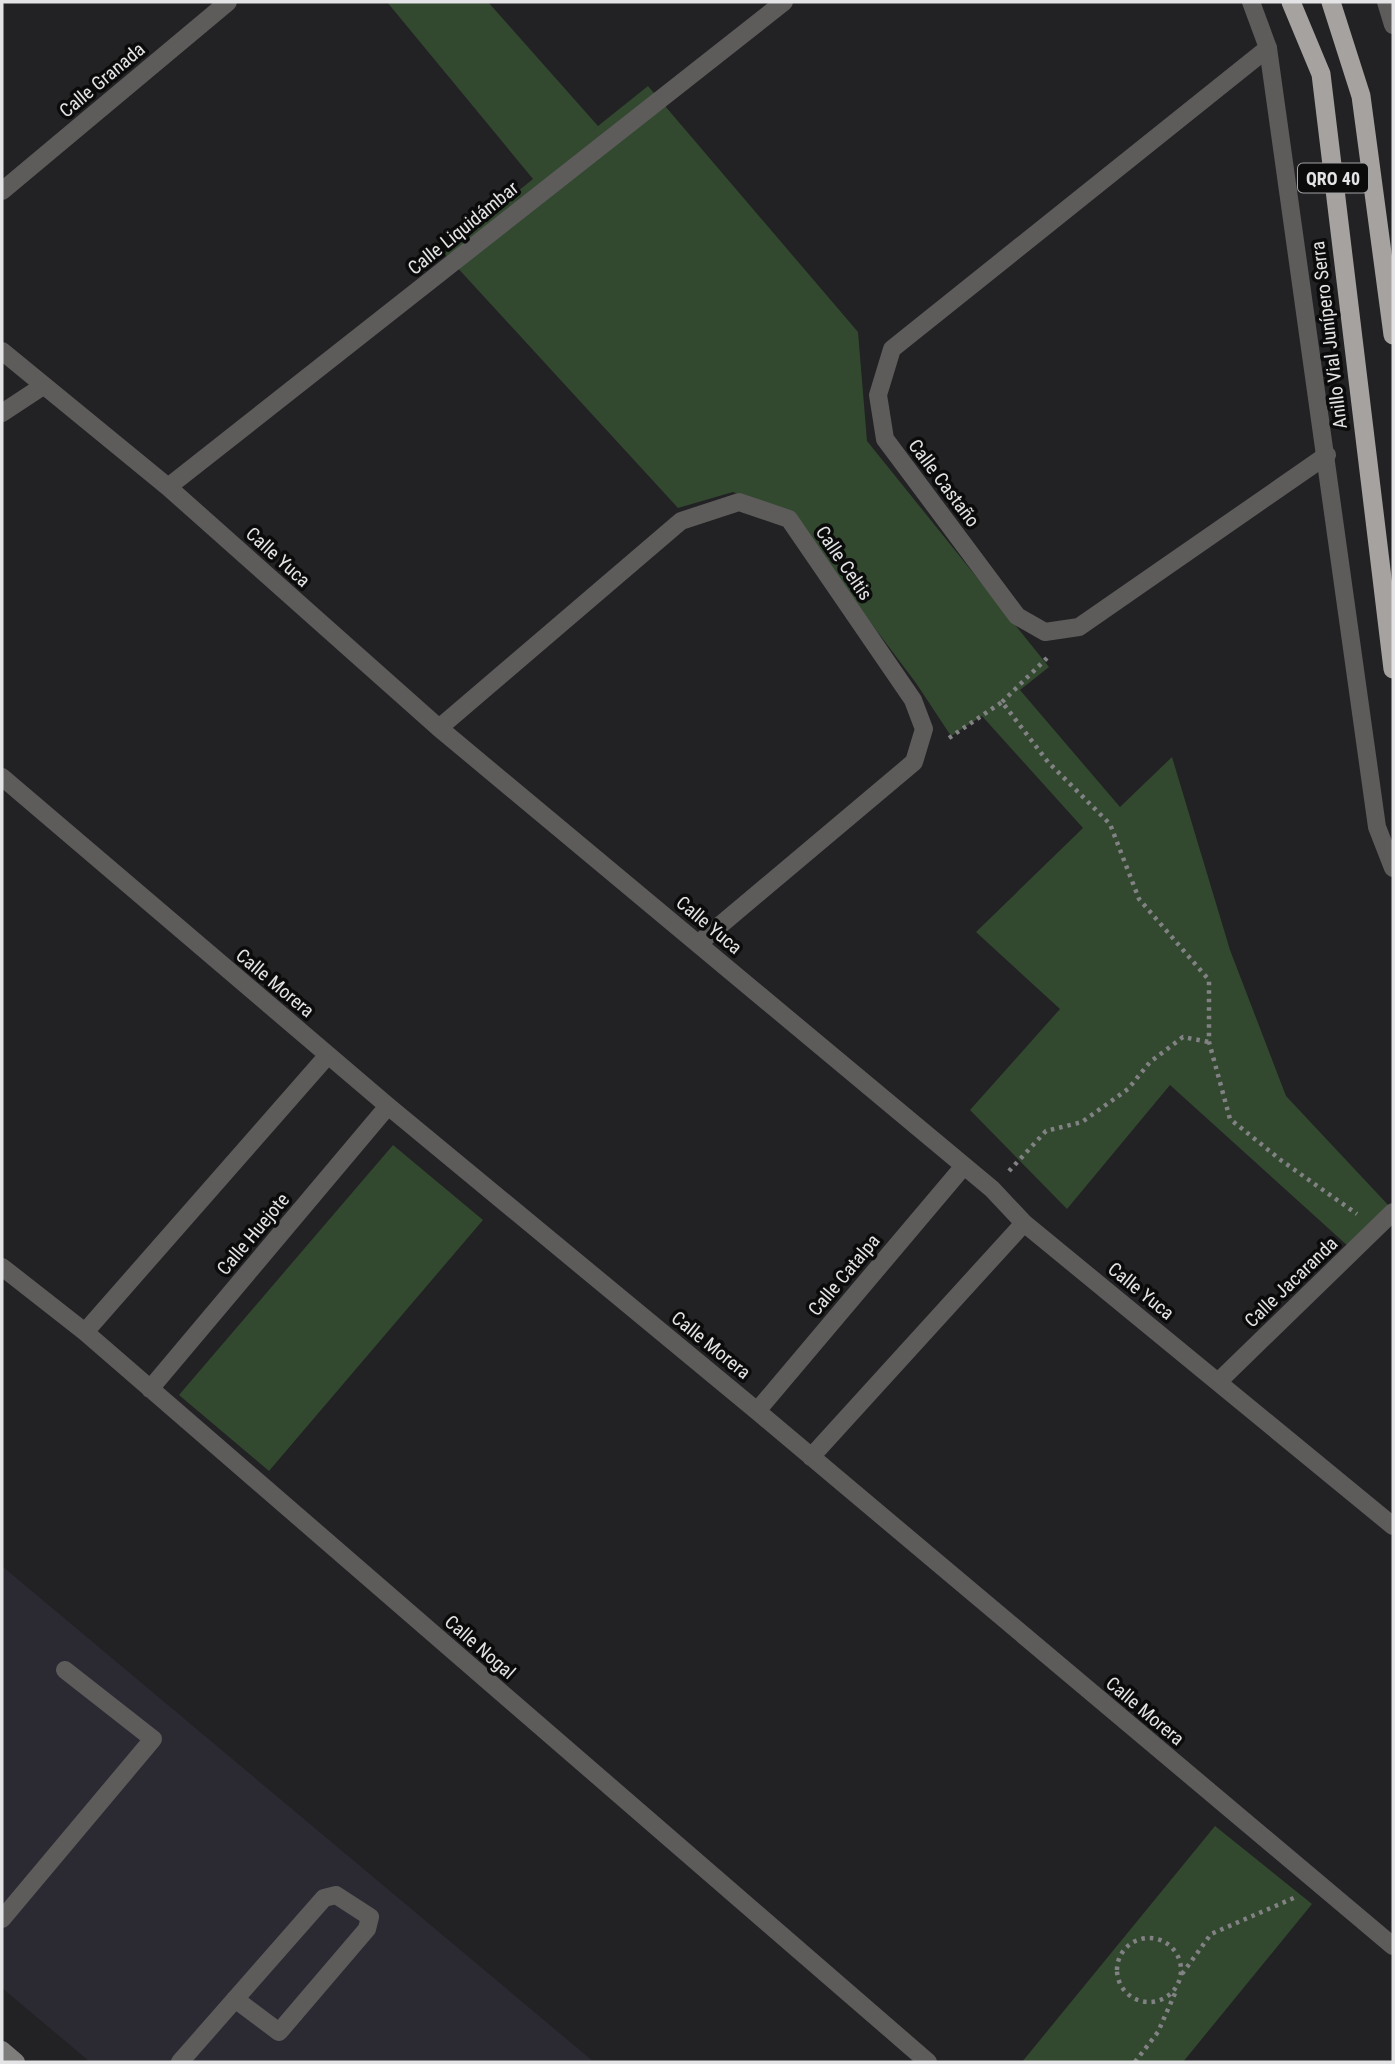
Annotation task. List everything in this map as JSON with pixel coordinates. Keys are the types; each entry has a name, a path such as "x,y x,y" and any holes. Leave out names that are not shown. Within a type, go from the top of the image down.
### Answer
{"highway":[{"name":"Anillo Vial Junípero Serra","path":"1291,2 1321,74 1393,669"},
{"name":"QRO 40","path":"1331,2 1361,96 1393,335"},
{"path":"1375,199 1393,240"}],"main road":[{"path":"2,2050 16,2062"}],"street":[{"name":"Calle Granada","path":"2,191 228,2"},
{"name":"Calle Liquidámbar","path":"168,487 784,2"},
{"path":"1251,2 1268,48 1377,827 1393,868"},
{"path":"1386,2 1393,23"},
{"name":"Calle Castaño","path":"1268,48 892,349 878,395 885,439 1017,616 1045,632 1079,627 1327,455"},
{"name":"Calle Yuca","path":"2,351 168,487 439,728 992,1189 1024,1223 1393,1526"},
{"path":"2,412 43,386"},
{"name":"Calle Celtis","path":"439,728 681,521 738,502 789,519 913,700 925,729 914,762"},
{"path":"699,943 914,762"},
{"name":"Calle Morera","path":"2,777 388,1107 757,1411 1393,1946"},
{"path":"85,1332 328,1055"},
{"name":"Calle Huejote","path":"150,1389 388,1107"},
{"name":"Calle Catalpa","path":"757,1411 963,1167"},
{"name":"Calle Jacaranda","path":"1218,1381 1393,1212"},
{"path":"811,1457 1024,1223"},
{"name":"Calle Nogal","path":"2,1267 85,1332 928,2062"},
{"path":"2,1919 153,1739 65,1670"},
{"path":"180,2062 235,1999 324,1898 336,1895 370,1917 367,1929 279,2032 235,1999"}],"path":[{"path":"914,762 1002,702 1079,627"},
{"path":"1002,702 1048,762 1110,824 1139,899 1209,980 1209,1042 1230,1119 1282,1161 1377,1227"},
{"path":"992,1189 1046,1131 1082,1122 1128,1089 1150,1062 1183,1037 1209,1042"},
{"path":"1135,2062 1158,2032 1182,1974 1211,1934 1321,1887"},
{"path":"1178,1985 1161,2000 1139,2001 1122,1987 1117,1965 1128,1946 1148,1937 1169,1944 1181,1963 1182,1974"}],"shaded area":[{"path":"2,1566 594,2062 90,2062 2,1988"}],"green space":[{"path":"387,2 488,2 598,126 648,86 858,332 867,441 1049,667 1020,690 1120,807 1172,757 1230,950 1286,1096 1391,1208 1349,1247 1170,1085 1067,1209 970,1110 1060,1009 976,932 1083,828 982,716 951,736 916,683 791,517 733,492 678,508 443,252 533,179"},
{"path":"393,1145 483,1220 269,1471 179,1395"},
{"path":"1215,1826 1312,1904 1183,2062 1022,2062"}]}
